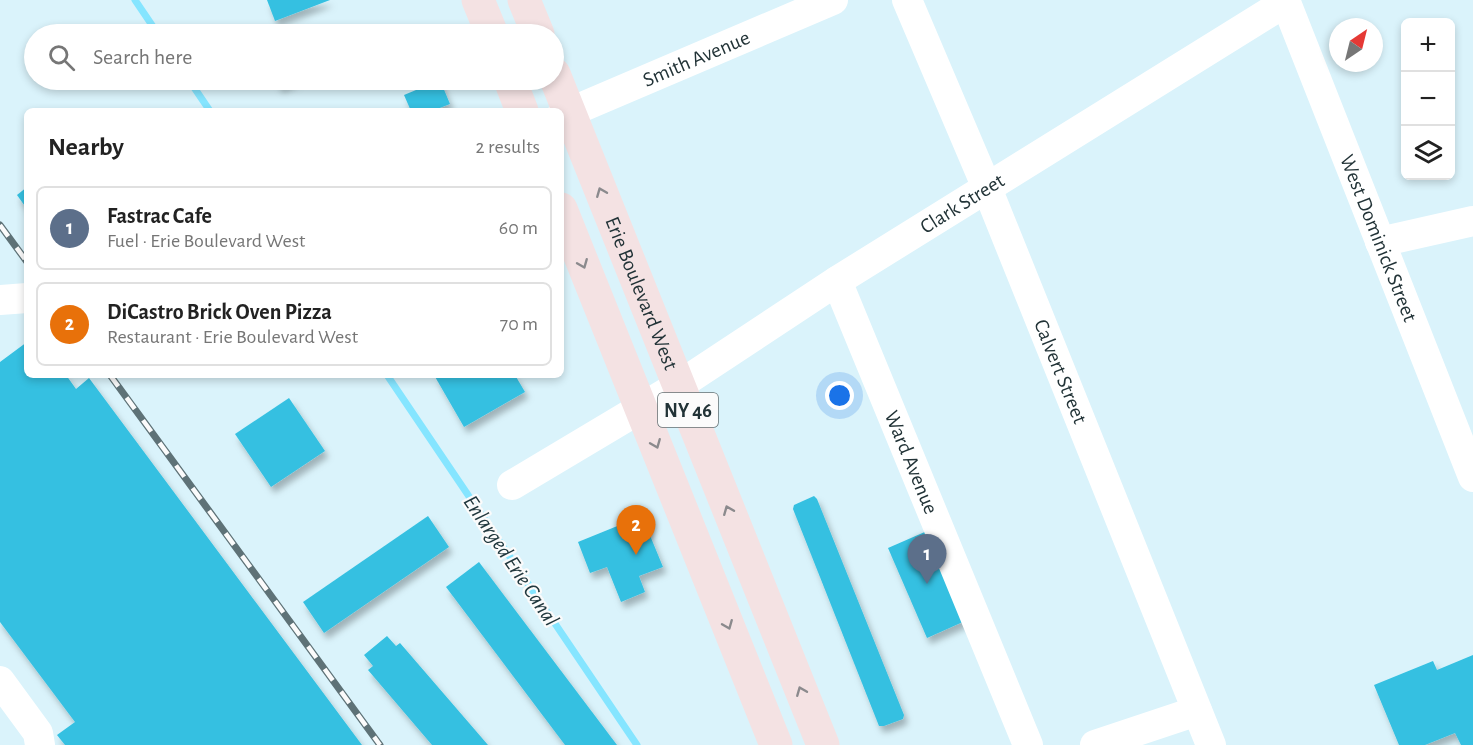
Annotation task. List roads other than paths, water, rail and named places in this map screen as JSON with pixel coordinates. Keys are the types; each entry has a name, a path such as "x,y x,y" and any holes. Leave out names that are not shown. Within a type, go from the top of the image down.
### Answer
{"main road":[{"path":"478,0 488,24"},
{"path":"524,0 534,24"},
{"path":"514,90 521,108"},
{"name":"Erie Boulevard West","path":"558,90 563,108"},
{"name":"Erie Boulevard West","path":"565,114 823,745"},
{"name":"Erie Boulevard West","path":"564,216 776,745"}],"street":[{"name":"Smith Avenue","path":"565,114 833,0"},
{"name":"Calvert Street","path":"907,0 987,188 1211,745"},
{"name":"Clark Street","path":"512,485 678,386 837,281 1285,1"},
{"name":"West Dominick Street","path":"1285,1 1473,477"},
{"path":"1380,242 1473,221"},
{"name":"Ward Avenue","path":"837,281 1028,745"},
{"path":"0,300 24,298"},
{"path":"0,681 38,733 40,745"},
{"path":"1095,745 1197,711"}],"waterway":[{"name":"Enlarged Erie Canal","path":"135,0 151,24"},
{"name":"Enlarged Erie Canal","path":"196,90 208,108"},
{"name":"Enlarged Erie Canal","path":"389,378 637,745"}],"railway":[{"path":"0,225 24,258"},
{"path":"112,378 380,745"}],"place":[{"name":"DiCastro Brick Oven Pizza","path":"636,555"},
{"name":"Fastrac Cafe","path":"927,584"}]}
